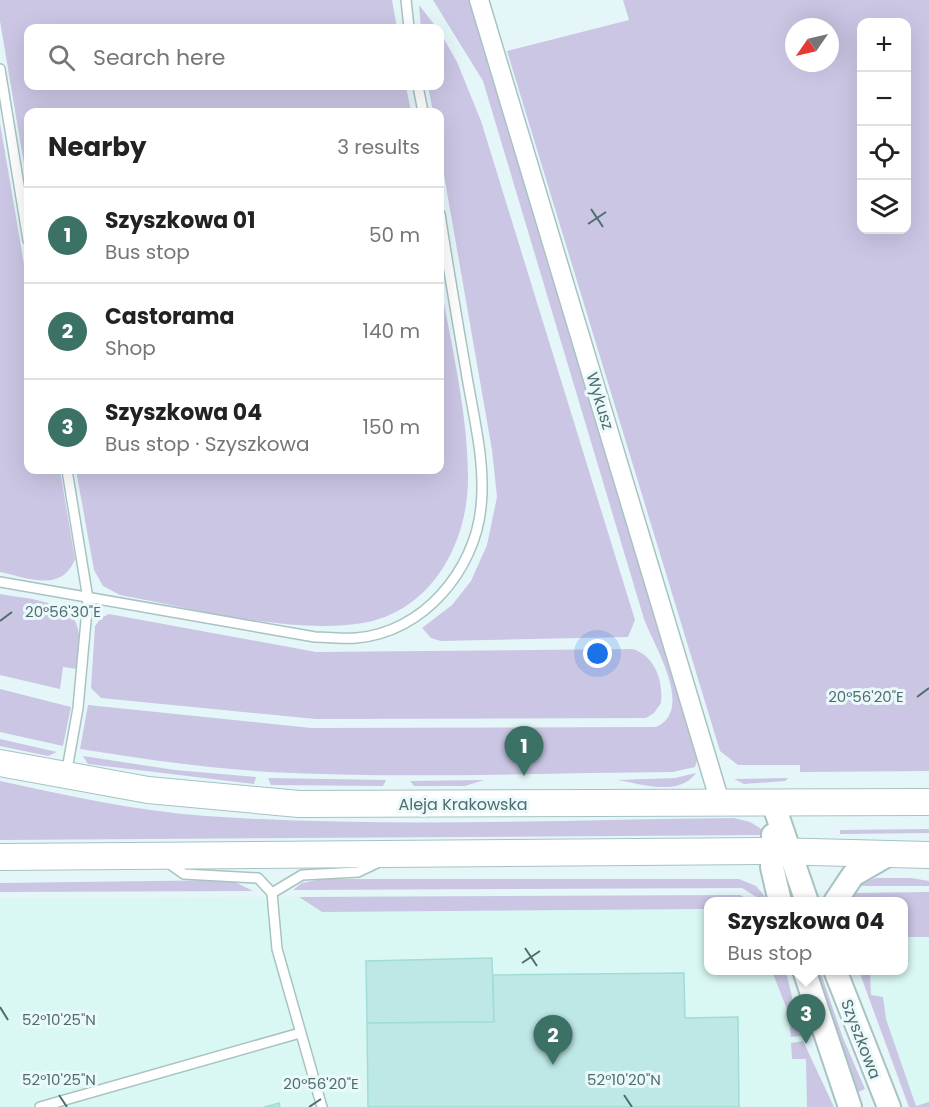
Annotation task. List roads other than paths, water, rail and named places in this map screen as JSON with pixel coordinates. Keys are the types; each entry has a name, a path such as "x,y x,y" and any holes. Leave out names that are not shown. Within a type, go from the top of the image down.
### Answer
{"main road":[{"name":"Aleja Krakowska","path":"0,763 66,777 207,797 299,804 929,802"},
{"path":"0,857 782,851 886,856 929,855"}],"street":[{"name":"Wykusz","path":"479,0 720,802"},
{"path":"773,803 782,851 805,897"},
{"path":"779,897 772,867 782,851"},
{"path":"838,897 853,875 886,856"},
{"name":"Szyszkowa","path":"806,975 850,1107"},
{"name":"Szyszkowa","path":"838,976 889,1107"}],"lane":[{"path":"406,0 409,24"},
{"path":"0,69 24,216"},
{"path":"419,90 422,108"},
{"path":"0,582 315,637 357,638 383,632 404,623 445,591 459,574 476,530 481,507 481,463 444,238"},
{"path":"66,777 78,708 88,599 68,474"},
{"path":"272,893 302,874 358,872 397,853"},
{"path":"160,857 184,874 258,878 272,893 277,949 322,1107"},
{"path":"39,1107 300,1033"}],"place":[{"name":"Szyszkowa 01","path":"524,776"},
{"name":"Szyszkowa 04","path":"806,1044"},
{"name":"Castorama","path":"553,1065"}]}
